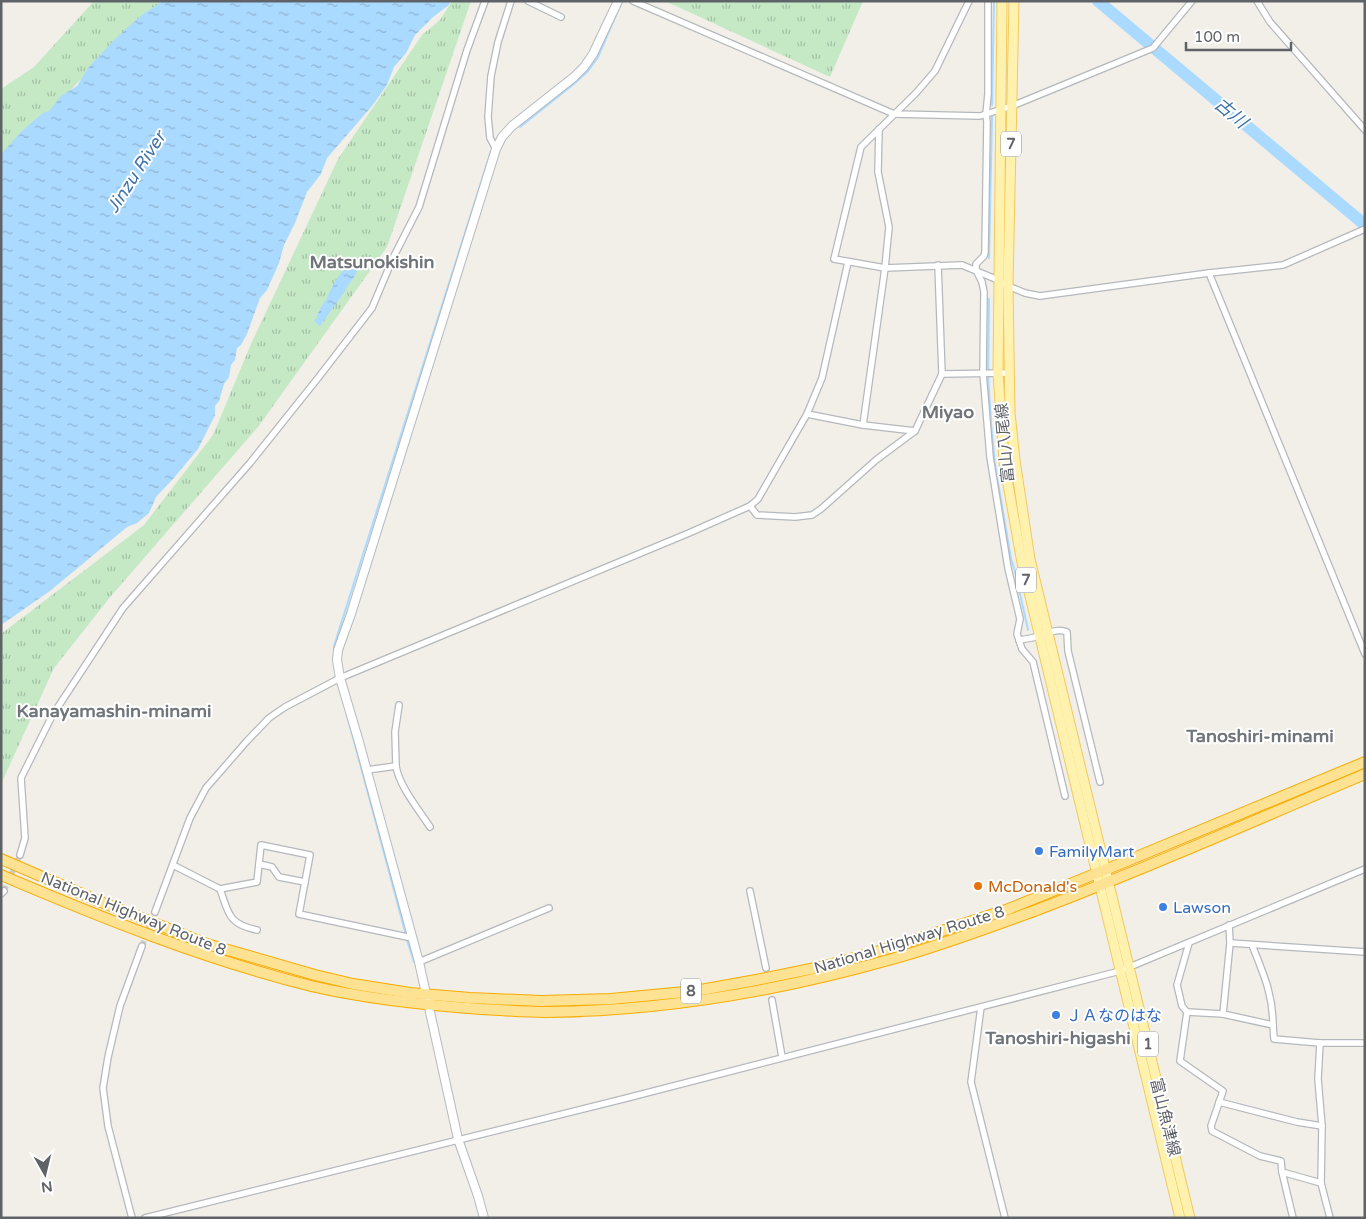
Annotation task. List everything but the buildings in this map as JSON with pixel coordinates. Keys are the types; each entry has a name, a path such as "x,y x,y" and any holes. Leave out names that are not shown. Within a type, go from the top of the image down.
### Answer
{"highway":[{"name":"National Highway Route 8","path":"1,858 96,900 207,944 352,984 427,999 470,998 542,1001 611,999 695,991 756,980 825,966 890,948 1006,910 1365,762"},
{"name":"National Highway Route 8","path":"1,875 90,913 205,954 257,971 313,986 361,996 427,999 542,1012 608,1010 699,1001 759,991 894,959 978,932 1104,884 1365,774"}],"main road":[{"name":"富山八尾線","path":"1002,1 998,373 1004,462 1022,563 1039,636 1101,872"},
{"name":"富山八尾線","path":"1014,1 1008,286 1010,413 1030,559 1101,872"},
{"name":"富山魚津線","path":"1101,872 1130,967 1190,1218"},
{"name":"富山魚津線","path":"1104,884 1120,971 1180,1218"}],"street":[{"path":"20,855 25,838 20,778 52,716 123,608 250,463 372,308 393,258 419,208 467,50 485,1"},
{"path":"496,149 490,138 488,117 490,76 511,1"},
{"path":"528,1 561,17"},
{"path":"484,1218 458,1139 419,962 340,678 337,660 338,650 351,614 496,149 502,136 512,126 584,67 593,54 618,1"},
{"path":"633,1 894,114 980,116 1012,106 1153,48 1192,1"},
{"path":"969,1 935,71 916,94 861,147 834,259 885,268 962,264 1025,293 1040,296 1282,265 1365,230"},
{"path":"988,1 985,252 984,256 976,264 976,270 982,282 984,292 983,373 990,457 1008,568 1020,619 1017,634 1022,649 1033,662 1065,796"},
{"path":"1257,1 1270,22 1365,130"},
{"path":"863,425 889,227 878,172 879,129"},
{"path":"155,912 190,818 206,788 269,718 285,707 340,678 689,533 750,506 758,499 807,414 822,378 848,262"},
{"path":"750,506 757,515 795,517 812,515 876,460 914,431 942,374 938,265"},
{"path":"1209,273 1365,654"},
{"path":"942,374 1009,373"},
{"path":"807,414 863,425 914,431"},
{"path":"1020,640 1048,632 1062,630 1067,632 1068,652 1100,782"},
{"path":"399,705 395,732 396,766 404,787 430,827"},
{"path":"367,770 396,766"},
{"path":"173,866 220,889 257,882 261,845 310,855 299,914 412,938"},
{"path":"259,864 272,867 279,878 305,882"},
{"path":"145,1218 613,1101 1120,971 1365,869"},
{"path":"220,889 229,915 236,923 245,928 257,930"},
{"path":"750,891 766,968"},
{"path":"419,962 549,908"},
{"path":"1223,1014 1230,944 1229,925"},
{"path":"1189,943 1177,986 1182,1006 1186,1012 1180,1061 1223,1091 1210,1126 1212,1131 1260,1156 1281,1162 1293,1218"},
{"path":"1230,944 1365,952"},
{"path":"1252,945 1270,990 1274,1039 1320,1043 1365,1043"},
{"path":"132,1218 108,1126 104,1088 108,1057 120,1006 142,946"},
{"path":"772,1000 782,1058"},
{"path":"980,1007 971,1082 1004,1218"},
{"path":"1186,1012 1223,1014 1273,1025"},
{"path":"1320,1043 1318,1079 1322,1126 1321,1183 1330,1218"},
{"path":"1219,1102 1297,1122 1322,1126"},
{"path":"1282,1172 1321,1183"}],"green space":[{"path":"94,1 163,1 133,26 49,112 1,154 1,89 34,67"},
{"path":"452,1 471,1 387,247 258,427 111,596 54,668 1,784 1,634 144,525 213,435 251,344 338,159 422,35 440,20"},
{"path":"665,1 863,1 830,77"}],"water":[{"name":"Jinzu River","path":"163,1 450,1 449,5 433,17 415,35 406,53 394,67 387,85 372,106 327,158 321,174 307,192 267,290 260,298 247,334 241,345 237,348 229,377 215,406 215,415 198,449 156,497 149,513 137,523 127,527 50,591 1,625 1,154 23,130 43,113 49,111 61,96 77,86 88,68 116,38 143,14"},
{"path":"354,262 358,262 356,274 320,326 318,325 314,320 317,318 334,283 341,273"}],"waterway":[{"path":"520,127 588,71 598,57 622,1"},
{"path":"992,105 994,1"},
{"name":"古川","path":"1098,1 1365,225"},
{"path":"989,258 992,116"},
{"path":"334,660 334,646 491,151"},
{"path":"989,299 988,375 995,465 1011,559 1028,630"},
{"path":"347,715 406,935"},
{"path":"407,940 414,962"}],"tunnel":[{"path":"4,891 20,855"},
{"path":"142,946 155,912"}],"place":[{"name":"FamilyMart","path":"1039,851"},
{"name":"McDonald's","path":"978,886"},
{"name":"Lawson","path":"1163,907"},
{"name":"ＪＡなのはな","path":"1056,1015"}],"district":[{"name":"Matsunokishin","path":"372,262"},
{"name":"Miyao","path":"948,412"},
{"name":"Kanayamashin-minami","path":"114,711"},
{"name":"Tanoshiri-minami","path":"1260,736"},
{"name":"Tanoshiri-higashi","path":"1058,1038"}]}
